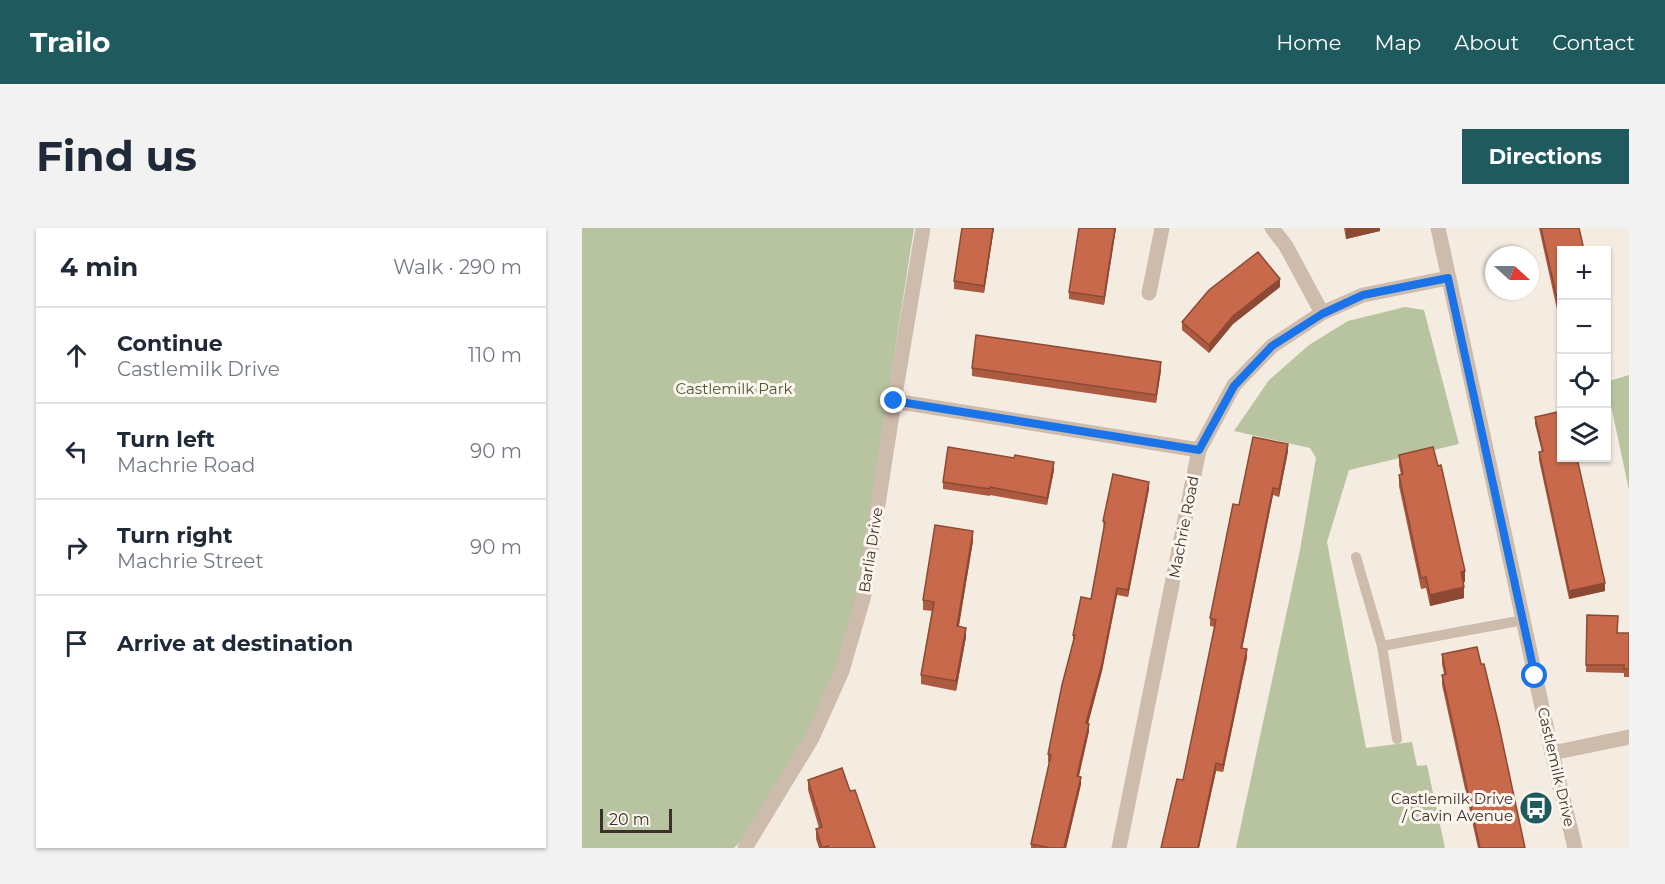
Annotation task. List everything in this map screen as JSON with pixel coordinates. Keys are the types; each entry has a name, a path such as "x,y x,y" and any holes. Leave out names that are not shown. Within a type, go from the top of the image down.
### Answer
{"street":[{"name":"Barlia Drive","path":"745,848 812,738 842,671 864,595 923,228"},
{"path":"1149,293 1162,228"},
{"path":"1272,228 1286,246 1322,314"},
{"name":"Castlemilk Drive","path":"1438,228 1552,753 1575,848"},
{"name":"Machrie Road","path":"1119,848 1199,450 1234,386 1272,346 1322,314 1363,295 1448,278"},
{"path":"894,401 1199,450"},
{"path":"1552,753 1629,736"}],"lane":[{"path":"1356,557 1382,646 1397,739"},
{"path":"1382,646 1524,620"}],"green space":[{"name":"Castlemilk Park","path":"582,228 914,228 856,601 836,673 804,740 734,848 582,848"},
{"path":"1405,307 1424,310 1459,444 1349,470 1327,542 1366,748 1412,742 1417,766 1427,765 1445,848 1236,848 1300,550 1316,458 1310,448 1234,431 1269,380 1309,345 1348,321"},
{"path":"1629,375 1629,490 1611,405 1611,380"}],"building":[{"path":"962,228 993,228 984,286 954,281"},
{"path":"1079,228 1115,228 1104,297 1069,292"},
{"path":"1541,228 1579,228 1583,246 1557,246 1557,299"},
{"path":"1258,252 1280,279 1233,316 1209,345 1182,322 1209,290"},
{"path":"976,335 1161,362 1156,395 972,368"},
{"path":"1557,412 1557,462 1578,462 1605,583 1569,591 1539,452 1543,451 1535,417"},
{"path":"1253,437 1288,444 1279,489 1273,488 1241,648 1247,649 1223,765 1216,763 1198,848 1161,848 1177,779 1183,780 1216,620 1210,618 1233,504 1239,505"},
{"path":"948,447 1054,462 1047,498 990,487 990,489 943,482"},
{"path":"1433,447 1438,466 1441,465 1465,571 1461,572 1464,587 1430,595 1426,577 1421,578 1399,475 1403,474 1399,455"},
{"path":"1113,474 1149,482 1128,590 1117,588 1102,664 1086,723 1089,724 1077,776 1081,777 1064,848 1050,848 1031,844 1051,755 1048,754 1075,635 1073,635 1081,597 1091,599"},
{"path":"935,525 973,531 957,626 966,628 956,681 921,675 934,602 923,600"},
{"path":"1587,615 1618,616 1617,633 1629,633 1629,669 1624,669 1624,665 1586,665"},
{"path":"1477,647 1481,664 1484,664 1499,726 1525,848 1480,848 1442,675 1446,674 1442,654"},
{"path":"842,768 850,791 855,790 875,848 829,848 828,846 822,848 816,829 822,827 808,780"}],"place":[{"name":"Castlemilk Drive / Cavin Avenue","path":"1536,808"}],"route":[{"path":"894,401 1199,450 1234,386 1272,346 1322,314 1363,295 1448,278 1535,676"}]}
